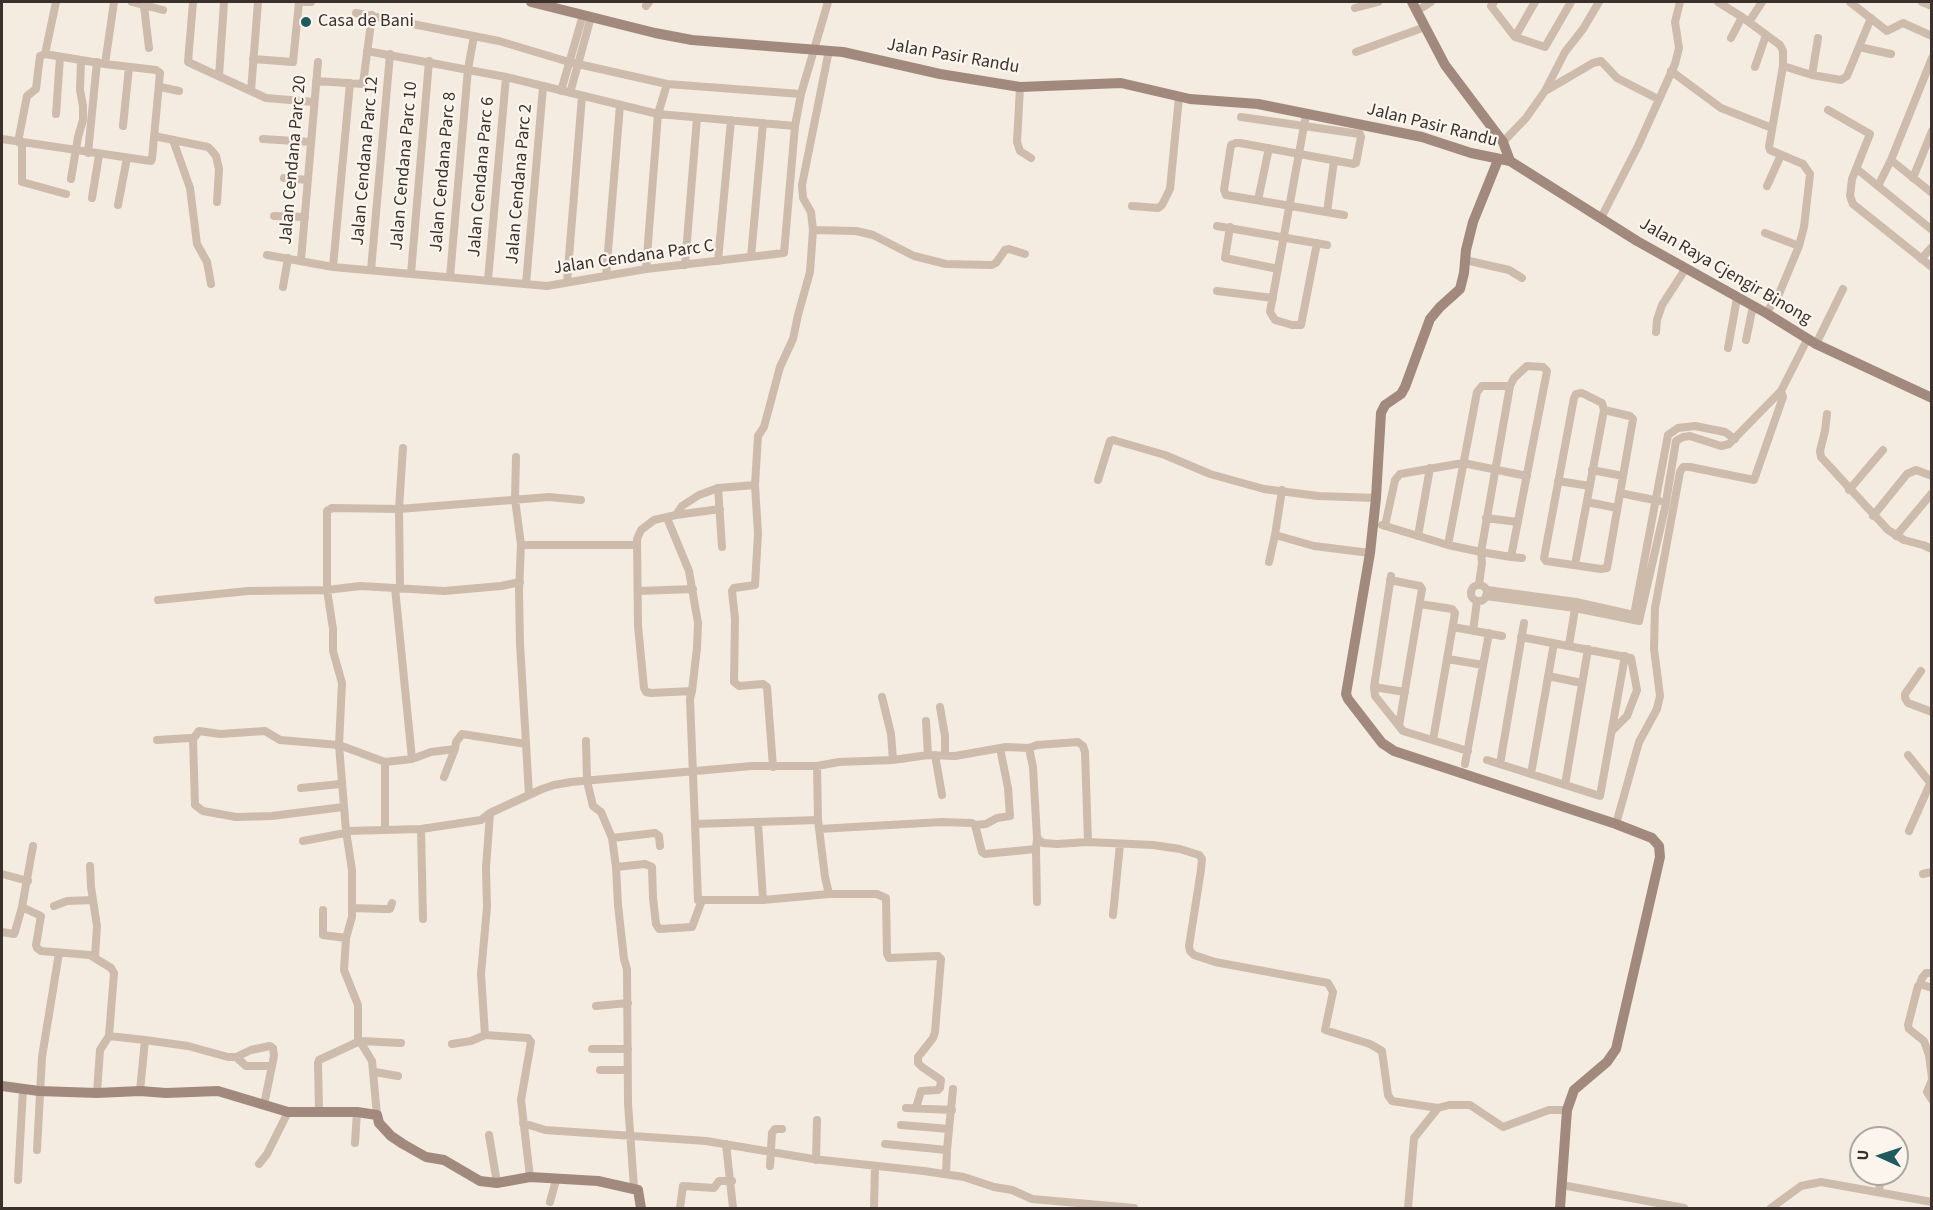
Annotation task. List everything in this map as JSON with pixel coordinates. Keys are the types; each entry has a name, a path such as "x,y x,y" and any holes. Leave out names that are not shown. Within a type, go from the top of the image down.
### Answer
{"street":[{"path":"45,54 56,2"},
{"path":"88,153 101,63 114,2"},
{"path":"132,2 163,10"},
{"path":"193,2 188,62 266,98 314,102"},
{"path":"219,76 224,2"},
{"path":"251,91 258,2"},
{"path":"254,58 292,62 300,2 311,2"},
{"name":"Jalan Pasir Randu","path":"531,2 692,40 829,50 940,74 1020,87 1121,83 1179,97 1258,104 1422,137 1498,160 1510,161"},
{"path":"368,51 506,77 658,114 795,126 801,94 828,2"},
{"path":"1355,8 1378,2"},
{"path":"1431,2 1414,6 1445,65 1503,142 1510,161"},
{"path":"1515,37 1535,2"},
{"path":"1491,3 1515,37 1545,47 1571,2"},
{"path":"1503,142 1526,118 1545,91 1565,52 1583,29 1599,2"},
{"path":"1601,218 1638,146 1671,71 1679,48 1675,22 1680,2"},
{"path":"1718,2 1746,19 1780,45 1783,66 1769,147 1770,150 1803,164 1810,174 1804,227 1798,246 1779,294 1766,313"},
{"path":"1731,38 1762,2"},
{"path":"1850,2 1887,32 1903,23 1932,36"},
{"path":"1922,2 1932,6"},
{"path":"144,6 149,48"},
{"path":"356,13 499,40 569,62 668,84 801,94"},
{"path":"316,81 363,84 372,15"},
{"path":"561,91 569,62 587,16"},
{"path":"570,93 587,16"},
{"path":"1783,66 1812,75 1835,79 1844,78 1847,76 1871,18"},
{"path":"1356,52 1425,27"},
{"path":"1755,68 1766,35"},
{"name":"Jalan Cendana Parc 8","path":"450,277 468,69 474,36"},
{"path":"1812,75 1818,38"},
{"path":"1859,47 1891,54"},
{"path":"773,767 767,687 763,684 740,686 734,682 735,619 732,591 734,588 755,585 758,534 755,485 758,436 764,427 780,367 793,339 810,272 812,212 803,198 802,185 829,50"},
{"path":"2,139 20,142 76,152 151,161 160,87 159,71 42,54 39,58 36,89 27,96 20,142 22,182 66,194"},
{"name":"Jalan Cendana Parc 12","path":"371,270 390,54"},
{"path":"56,114 60,57"},
{"path":"1878,186 1891,160 1932,58"},
{"path":"71,179 83,120 80,90 81,61"},
{"name":"Jalan Cendana Parc 10","path":"411,274 429,61"},
{"path":"1545,91 1593,63 1601,61 1617,78 1658,99"},
{"name":"Jalan Cendana Parc 20","path":"301,260 318,62"},
{"path":"123,126 129,67"},
{"path":"1671,71 1721,108 1772,128"},
{"name":"Jalan Cendana Parc 6","path":"488,280 506,77"},
{"path":"333,267 350,83"},
{"path":"646,269 658,114 668,84"},
{"path":"160,87 179,91"},
{"name":"Jalan Cendana Parc 2","path":"526,284 543,87"},
{"path":"1020,87 1017,142 1020,151 1030,158"},
{"path":"567,282 582,96"},
{"path":"1132,206 1158,207 1162,205 1170,189 1179,97"},
{"path":"606,276 620,105"},
{"path":"1828,110 1870,134 1852,179 1850,196 1853,204 1932,267"},
{"path":"1306,115 1270,312 1275,320 1301,325 1317,243"},
{"path":"1241,117 1360,134 1355,164 1236,142 1231,145 1224,193 1226,195 1344,215"},
{"path":"685,265 697,118"},
{"path":"718,261 730,120"},
{"path":"751,257 763,123"},
{"name":"Jalan Cendana Parc C","path":"267,255 333,267 547,285 646,269 784,254 795,126"},
{"path":"1913,178 1932,131"},
{"path":"154,136 208,147 216,156 219,170 217,202"},
{"path":"263,139 311,142"},
{"path":"173,140 190,188 197,244 207,262 211,284"},
{"path":"1258,200 1269,148"},
{"path":"92,198 99,154"},
{"path":"1767,186 1781,155"},
{"path":"118,205 127,158"},
{"path":"1498,160 1473,222 1460,289 1430,319 1405,387 1401,394 1385,405 1380,413 1376,498 1370,553 1346,694 1382,743 1389,748 1404,755 1616,824 1654,840 1660,850 1616,1049 1607,1062 1574,1090 1567,1110 1560,1209"},
{"path":"1891,160 1932,194"},
{"path":"1327,212 1334,161"},
{"name":"Jalan Raya Cjengir Binong","path":"1510,161 1601,218 1812,341 1932,398"},
{"path":"1857,169 1932,230"},
{"path":"284,178 308,180"},
{"path":"274,216 305,217"},
{"path":"1217,226 1328,245"},
{"path":"1230,227 1225,258 1278,269"},
{"path":"813,230 864,233 914,256 946,264 992,265 996,264 1005,250 1009,249 1025,254"},
{"path":"1765,233 1798,246"},
{"path":"1922,259 1932,247"},
{"path":"283,287 288,258"},
{"path":"1465,260 1509,270 1522,278"},
{"path":"1656,332 1662,305 1686,268"},
{"path":"1636,618 1666,502 1676,442 1683,437 1690,436 1723,446 1729,444 1780,391 1844,289"},
{"path":"1217,291 1273,298"},
{"path":"1728,348 1737,298"},
{"path":"1746,340 1753,306"},
{"path":"1511,557 1546,369 1527,366 1514,378 1510,386 1486,518 1479,584 1487,593 1576,605 1636,618"},
{"path":"1448,545 1478,392 1482,386 1510,386"},
{"path":"1616,824 1639,742 1657,709 1660,696 1654,649 1655,608 1680,472 1683,467 1690,467 1754,480 1783,398 1780,391"},
{"path":"1575,565 1604,410 1600,401 1582,393 1576,394 1544,560 1575,565 1601,569 1606,568 1633,419 1630,416 1604,410"},
{"path":"1827,414 1820,454 1873,516 1896,536 1932,549"},
{"path":"1636,618 1668,436 1678,428 1695,426 1725,432 1734,439"},
{"path":"1668,436 1676,442"},
{"path":"1098,480 1110,441 1113,440 1165,455 1210,474 1264,489 1317,496 1376,498"},
{"path":"403,448 399,509 398,588 412,759"},
{"path":"1850,490 1883,450"},
{"path":"516,457 515,499 521,545 520,644 529,795"},
{"path":"1522,558 1448,545 1384,525 1396,477 1400,474 1463,463 1527,476"},
{"path":"1418,536 1430,468"},
{"path":"1592,470 1623,476"},
{"path":"1873,516 1907,474 1916,470 1932,476"},
{"path":"1558,481 1590,486"},
{"path":"676,515 682,506 699,495 718,488 755,485"},
{"path":"718,488 722,547"},
{"path":"1269,562 1282,490"},
{"path":"1620,493 1666,502"},
{"path":"1896,536 1932,493"},
{"path":"582,500 549,497 399,509 332,508 327,511 327,590 333,629 333,651 342,683 340,784 352,870 352,917 346,938 344,970 358,1005 357,1033 372,1061 375,1072 379,1123 391,1136 426,1157 444,1160 480,1181 496,1183 530,1177 598,1181 638,1190 641,1209"},
{"path":"1587,502 1617,508"},
{"path":"692,691 651,693 646,692 644,688 638,626 637,539 641,530 654,520 720,509"},
{"path":"667,518 689,570 698,623 698,648 690,699 697,898 702,900 763,900 829,894 877,894 886,898 889,958 938,956 941,959 935,1032 918,1057 918,1063 941,1080 940,1088 921,1091 916,1108"},
{"path":"1486,518 1518,522"},
{"path":"1275,535 1314,546 1370,553"},
{"path":"521,545 637,545"},
{"path":"1399,726 1422,587 1390,578 1374,687 1375,696 1399,726 1404,732 1468,751"},
{"path":"158,600 248,591 327,590 360,586 444,591 520,582"},
{"path":"1479,584 1474,586 1470,593 1472,598 1482,601 1487,593"},
{"path":"638,591 693,589"},
{"path":"1473,631 1477,601"},
{"path":"1419,604 1454,610 1448,659 1433,740"},
{"path":"1569,645 1576,605"},
{"path":"1500,764 1524,623"},
{"path":"1453,627 1502,636"},
{"path":"1466,764 1489,633"},
{"path":"1521,637 1631,658 1637,690 1626,716 1612,731"},
{"path":"1531,774 1554,643"},
{"path":"1565,785 1588,650"},
{"path":"1598,806 1625,656"},
{"path":"1448,659 1483,665"},
{"path":"1921,671 1905,694 1905,699 1908,703 1932,712"},
{"path":"1548,676 1582,683"},
{"path":"1374,687 1405,692"},
{"path":"882,697 891,734 892,760"},
{"path":"940,707 945,736 945,755"},
{"path":"926,721 942,795"},
{"path":"343,807 272,816 236,817 202,811 195,805 193,739 199,731 220,734 264,731 280,740 339,745 380,758 385,762 412,759 432,752 455,749"},
{"path":"444,777 456,742 462,734 526,744"},
{"path":"158,740 193,739"},
{"path":"586,741 587,781 593,806 601,812 612,838 624,959 627,969 627,1070 634,1188"},
{"path":"303,841 345,832 421,829 481,820 490,813 555,784 752,766 816,766 839,762 892,760 932,755 966,755 1000,748 1029,748 1037,745 1078,742 1083,746 1085,752 1088,842"},
{"path":"695,824 942,822 986,824 997,818 1010,816 1008,788 1000,748"},
{"path":"1029,748 1033,767 1037,838 1037,902"},
{"path":"1908,754 1931,784 1910,831"},
{"path":"1487,760 1600,796"},
{"path":"385,762 386,830"},
{"path":"816,766 819,824 829,894"},
{"path":"301,788 340,784"},
{"path":"484,1035 482,974 490,813"},
{"path":"759,823 763,900"},
{"path":"975,825 983,854 1036,849"},
{"path":"421,829 423,919"},
{"path":"612,838 655,833 659,836 660,846"},
{"path":"1037,838 1043,843 1088,842 1163,847 1199,855 1202,859 1202,870 1189,946 1194,955 1231,965 1296,975 1328,983 1333,992 1325,1029 1370,1044 1382,1051 1388,1095 1392,1101 1438,1108 1449,1105 1470,1105 1503,1127 1549,1110 1567,1110"},
{"path":"1113,915 1120,844"},
{"path":"2,932 14,934 15,932 33,846"},
{"path":"616,867 645,864 652,867 652,898 656,924 659,929 692,927 702,900"},
{"path":"90,866 97,926 96,957"},
{"path":"2,874 27,881"},
{"path":"54,906 67,901 93,900"},
{"path":"352,908 390,909 392,903"},
{"path":"22,907 41,916 36,945 41,951 96,957 114,973 108,1036 100,1050 98,1093"},
{"path":"323,910 323,935 346,938"},
{"path":"37,1150 42,1057 59,953"},
{"path":"1932,973 1926,973 1916,989 1908,1027 1924,1041 1929,1055 1932,1079 1927,1092 1932,1101"},
{"path":"1920,984 1932,988"},
{"path":"596,1006 628,1003"},
{"path":"452,1044 471,1041 484,1035 528,1038 531,1042 532,1047 521,1100 530,1177"},
{"path":"108,1036 189,1046 228,1057 236,1057 251,1050 270,1046 274,1051 264,1105"},
{"path":"140,1090 145,1040"},
{"path":"319,1111 319,1060 360,1041 401,1043"},
{"path":"592,1049 628,1048"},
{"path":"236,1057 246,1066 272,1066"},
{"path":"600,1070 627,1070"},
{"path":"375,1072 398,1076"},
{"path":"2,1086 39,1091 98,1093 140,1090 166,1093 218,1091 288,1112 357,1112 377,1115"},
{"path":"18,1180 23,1089"},
{"path":"946,1174 953,1089"},
{"path":"906,1108 952,1110"},
{"path":"1408,1209 1414,1138 1438,1108"},
{"path":"259,1164 267,1154 288,1112"},
{"path":"355,1143 357,1112"},
{"path":"816,1160 817,1119"},
{"path":"523,1123 545,1130 662,1137 726,1144 816,1160 946,1174 1012,1190 1032,1199 1134,1209"},
{"path":"901,1125 949,1129"},
{"path":"770,1166 773,1130 782,1129"},
{"path":"489,1135 496,1183"},
{"path":"726,1144 732,1181 733,1209"},
{"path":"885,1144 948,1150"},
{"path":"874,1209 875,1166"},
{"path":"549,1202 556,1180"},
{"path":"680,1209 683,1186 714,1188 719,1181 732,1181"},
{"path":"1771,1209 1801,1186 1821,1182 1932,1202"},
{"path":"1562,1185 1684,1209"},
{"path":"1879,1191 1880,1186"}],"place":[{"name":"Casa de Bani","path":"306,22"}]}
